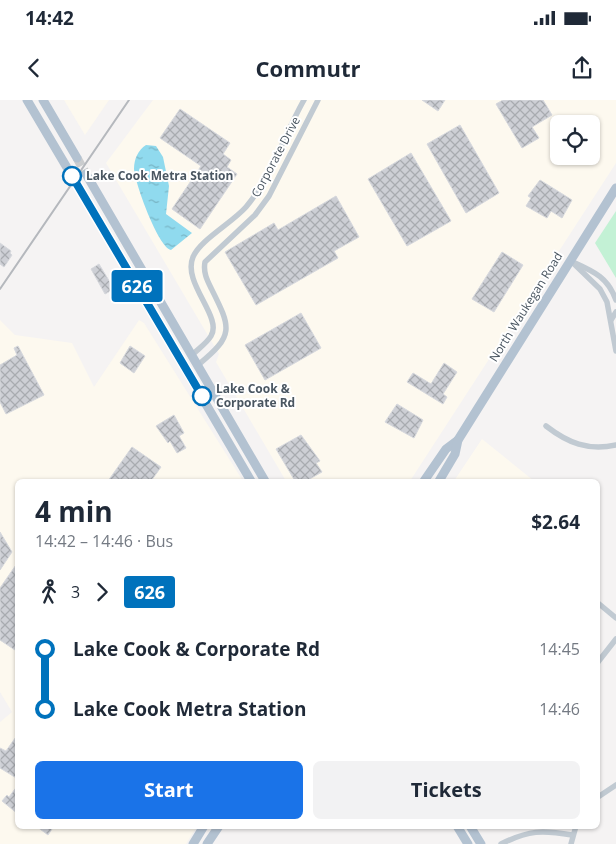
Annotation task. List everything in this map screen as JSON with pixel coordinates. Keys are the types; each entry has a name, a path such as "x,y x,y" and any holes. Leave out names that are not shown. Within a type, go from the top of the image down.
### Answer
{"main road":[{"path":"26,100 69,171"},
{"path":"43,100 77,158"},
{"path":"86,174 264,479"},
{"path":"78,186 250,479"},
{"name":"North Waukegan Road","path":"440,479 455,454 458,440 616,188"},
{"name":"North Waukegan Road","path":"425,479 446,448 458,440"},
{"path":"193,844 202,829"},
{"path":"207,844 217,829"},
{"path":"459,829 468,844"},
{"path":"472,829 481,844"}],"street":[{"name":"Corporate Drive","path":"192,354 211,337 214,330 193,277 191,267 193,257 201,246 246,207 259,190 304,100"},
{"name":"Corporate Drive","path":"198,365 217,350 227,330 226,318 205,274 205,262 255,215 269,196 318,100"},
{"path":"570,260 599,274 605,280 616,300"},
{"path":"570,260 600,289 607,302 616,351"},
{"path":"611,320 616,312"},
{"path":"546,426 559,436 577,445 599,448 616,445"},
{"path":"600,605 616,618"},
{"path":"600,659 616,638"},
{"path":"600,796 616,785"},
{"path":"571,844 575,829"},
{"path":"501,844 525,833 543,830 572,835"}],"shaded area":[{"path":"64,100 109,100 85,135"},
{"path":"153,100 616,100 616,163 411,479 285,479 216,362 219,354 106,163"},
{"path":"0,320 15,335 72,343 94,387 139,320 144,323 242,479 15,479 15,829 195,829 186,844 0,844 0,722 12,712 0,692"},
{"path":"482,439 532,479 455,479"}],"green space":[{"path":"616,211 616,278 595,243"}],"water":[{"path":"146,145 156,146 163,157 169,186 166,214 192,233 171,250 160,238 154,227 135,176 136,158 141,149"}],"building":[{"path":"422,100 445,100 438,111"},
{"path":"503,100 543,100 552,115 532,127 539,138 522,148 496,104"},
{"path":"180,109 230,143 223,154 231,160 227,167 237,174 200,229 172,209 201,166 160,138"},
{"path":"460,125 499,193 466,213 427,144"},
{"path":"411,153 451,221 407,246 368,179"},
{"path":"540,180 572,200 562,218 551,211 547,218 526,206 531,198 528,196"},
{"path":"336,196 359,237 334,251 338,258 256,305 225,252 274,223 278,230"},
{"path":"0,243 11,251 12,255 4,267 0,264"},
{"path":"502,252 523,265 494,312 472,299"},
{"path":"99,264 114,289 105,294 91,269"},
{"path":"301,313 321,348 265,380 245,345"},
{"path":"18,346 44,395 6,414 0,402 0,365 17,355 14,348"},
{"path":"130,346 145,356 134,373 120,363"},
{"path":"444,363 457,372 443,394 447,397 443,404 407,382 413,373 431,384"},
{"path":"397,404 423,420 414,438 385,422"},
{"path":"174,415 184,433 179,436 186,448 177,453 170,441 168,443 156,426"},
{"path":"301,435 320,461 316,463 322,472 310,479 294,479 276,449"},
{"path":"132,447 161,467 152,479 109,479"},
{"path":"0,532 12,552 0,570"},
{"path":"15,566 15,650 0,640 0,588"},
{"path":"15,738 15,777 0,768 0,748 6,751"},
{"path":"15,789 15,812 2,801 7,795 9,797"},
{"path":"40,829 52,829 48,835"}],"tunnel":[{"path":"77,158 86,174"},
{"path":"69,171 78,186"}],"railway":[{"path":"0,289 129,100"}],"bus line":[{"name":"626","path":"72,176 202,396"}],"place":[{"name":"Lake Cook Metra Station","path":"72,176"},
{"name":"Lake Cook & Corporate Rd","path":"202,396"}]}
